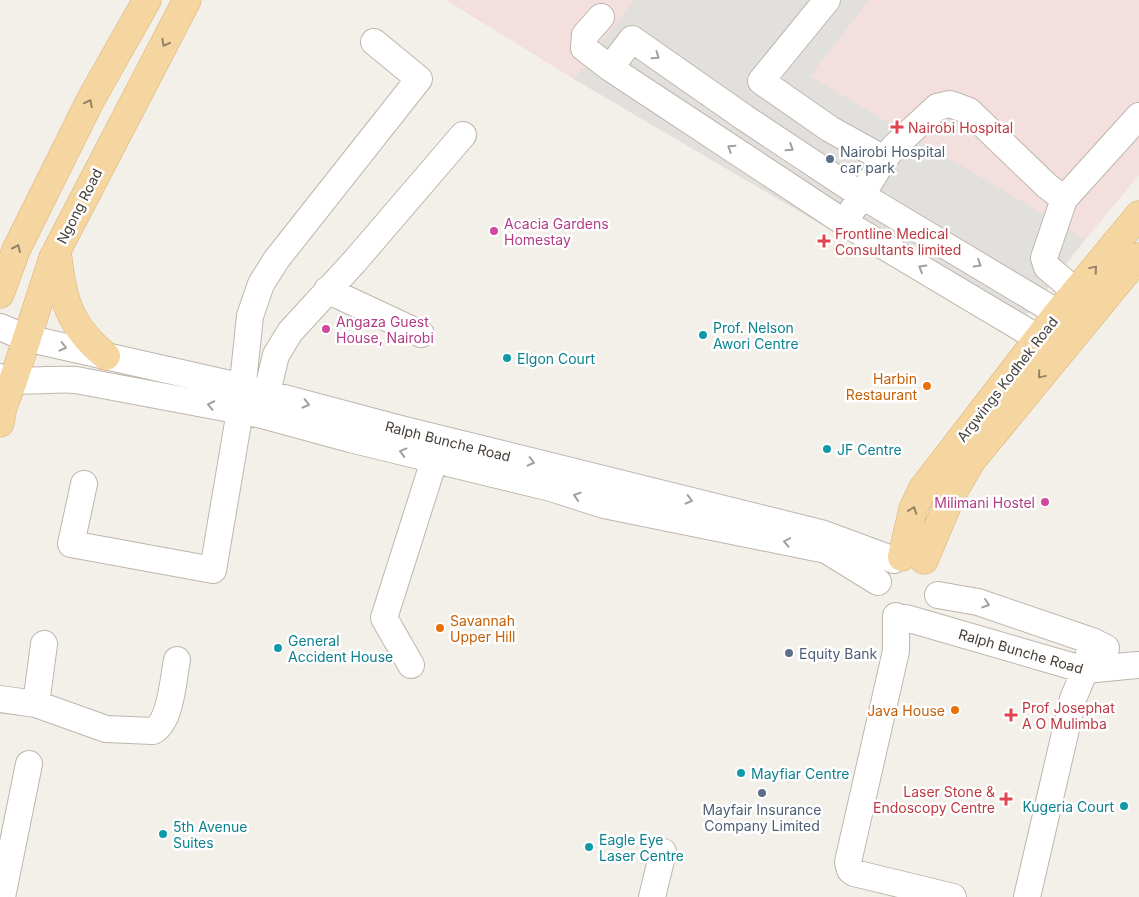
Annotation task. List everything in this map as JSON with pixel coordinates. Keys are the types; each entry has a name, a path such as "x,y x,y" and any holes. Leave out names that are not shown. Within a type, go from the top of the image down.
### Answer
{"main road":[{"path":"0,294 16,250 91,99 147,0"},
{"name":"Ngong Road","path":"0,423 7,379 26,338 56,250 187,0"},
{"name":"Argwings Kodhek Road","path":"906,559 913,510 923,488 1038,338 1139,215"},
{"path":"56,250 65,298 75,324 89,342 106,356"},
{"name":"Argwings Kodhek Road","path":"906,559 952,494 972,460 1139,257"}],"street":[{"path":"827,0 761,81 830,129 884,158"},
{"path":"1058,313 861,195 745,118 632,39 607,8 585,35 584,48 610,68 845,223 1038,338 1070,342"},
{"path":"610,68 632,39"},
{"path":"252,402 250,316 261,284 276,260 419,79 374,42"},
{"path":"845,223 884,158 936,107 950,104 969,111 1047,186 1064,199"},
{"path":"1097,309 1047,268 1044,258 1064,199 1139,116"},
{"path":"84,484 72,544 213,570 252,402 276,355 290,332 463,135"},
{"path":"327,290 421,334"},
{"name":"Ralph Bunche Road","path":"0,327 26,338 106,356 252,402 826,550 878,582"},
{"name":"Ralph Bunche Road","path":"7,379 56,378 252,402"},
{"path":"410,664 384,618 437,450"},
{"name":"Ralph Bunche Road","path":"605,492 822,532 906,559"},
{"path":"878,582 881,602 901,617 917,617 927,612 934,604 938,595 937,575 906,559"},
{"name":"Argwings Kodhek Road","path":"878,582 886,566 906,559"},
{"name":"Ralph Bunche Road","path":"938,595 978,602 1092,640 1138,665"},
{"path":"901,617 896,651 848,862 850,870 854,873 953,897"},
{"name":"Ralph Bunche Road","path":"901,617 1085,670 1138,665"},
{"path":"1027,897 1074,699 1085,670 1092,640"},
{"path":"36,704 44,644"},
{"path":"0,699 36,704 106,729 153,731 160,727 166,717 177,660"},
{"path":"2,897 29,764"},
{"path":"652,897 663,852"}],"shaded area":[{"name":"Nairobi Hospital","path":"446,0 1139,0 1139,175 1043,291 1015,331 1008,334 574,79"},
{"name":"Nairobi Hospital car park","path":"634,0 869,0 810,76 1085,239 1015,331 1008,334 574,79"}],"place":[{"name":"Nairobi Hospital","path":"897,127"},
{"name":"Nairobi Hospital car park","path":"830,159"},
{"name":"Acacia Gardens Homestay","path":"494,231"},
{"name":"Frontline Medical Consultants limited","path":"824,241"},
{"name":"Angaza Guest House, Nairobi","path":"326,329"},
{"name":"Prof. Nelson Awori Centre","path":"703,335"},
{"name":"Elgon Court","path":"507,358"},
{"name":"Harbin Restaurant","path":"927,386"},
{"name":"JF Centre","path":"827,449"},
{"name":"Milimani Hostel","path":"1045,502"},
{"name":"Savannah Upper Hill","path":"440,628"},
{"name":"General Accident House","path":"278,648"},
{"name":"Equity Bank","path":"789,653"},
{"name":"Java House","path":"955,710"},
{"name":"Prof Josephat A O Mulimba","path":"1011,715"},
{"name":"Mayfiar Centre","path":"741,773"},
{"name":"Mayfair Insurance Company Limited","path":"762,793"},
{"name":"Laser Stone & Endoscopy Centre","path":"1006,799"},
{"name":"Kugeria Court","path":"1124,806"},
{"name":"5th Avenue Suites","path":"163,834"},
{"name":"Eagle Eye Laser Centre","path":"589,847"}]}
